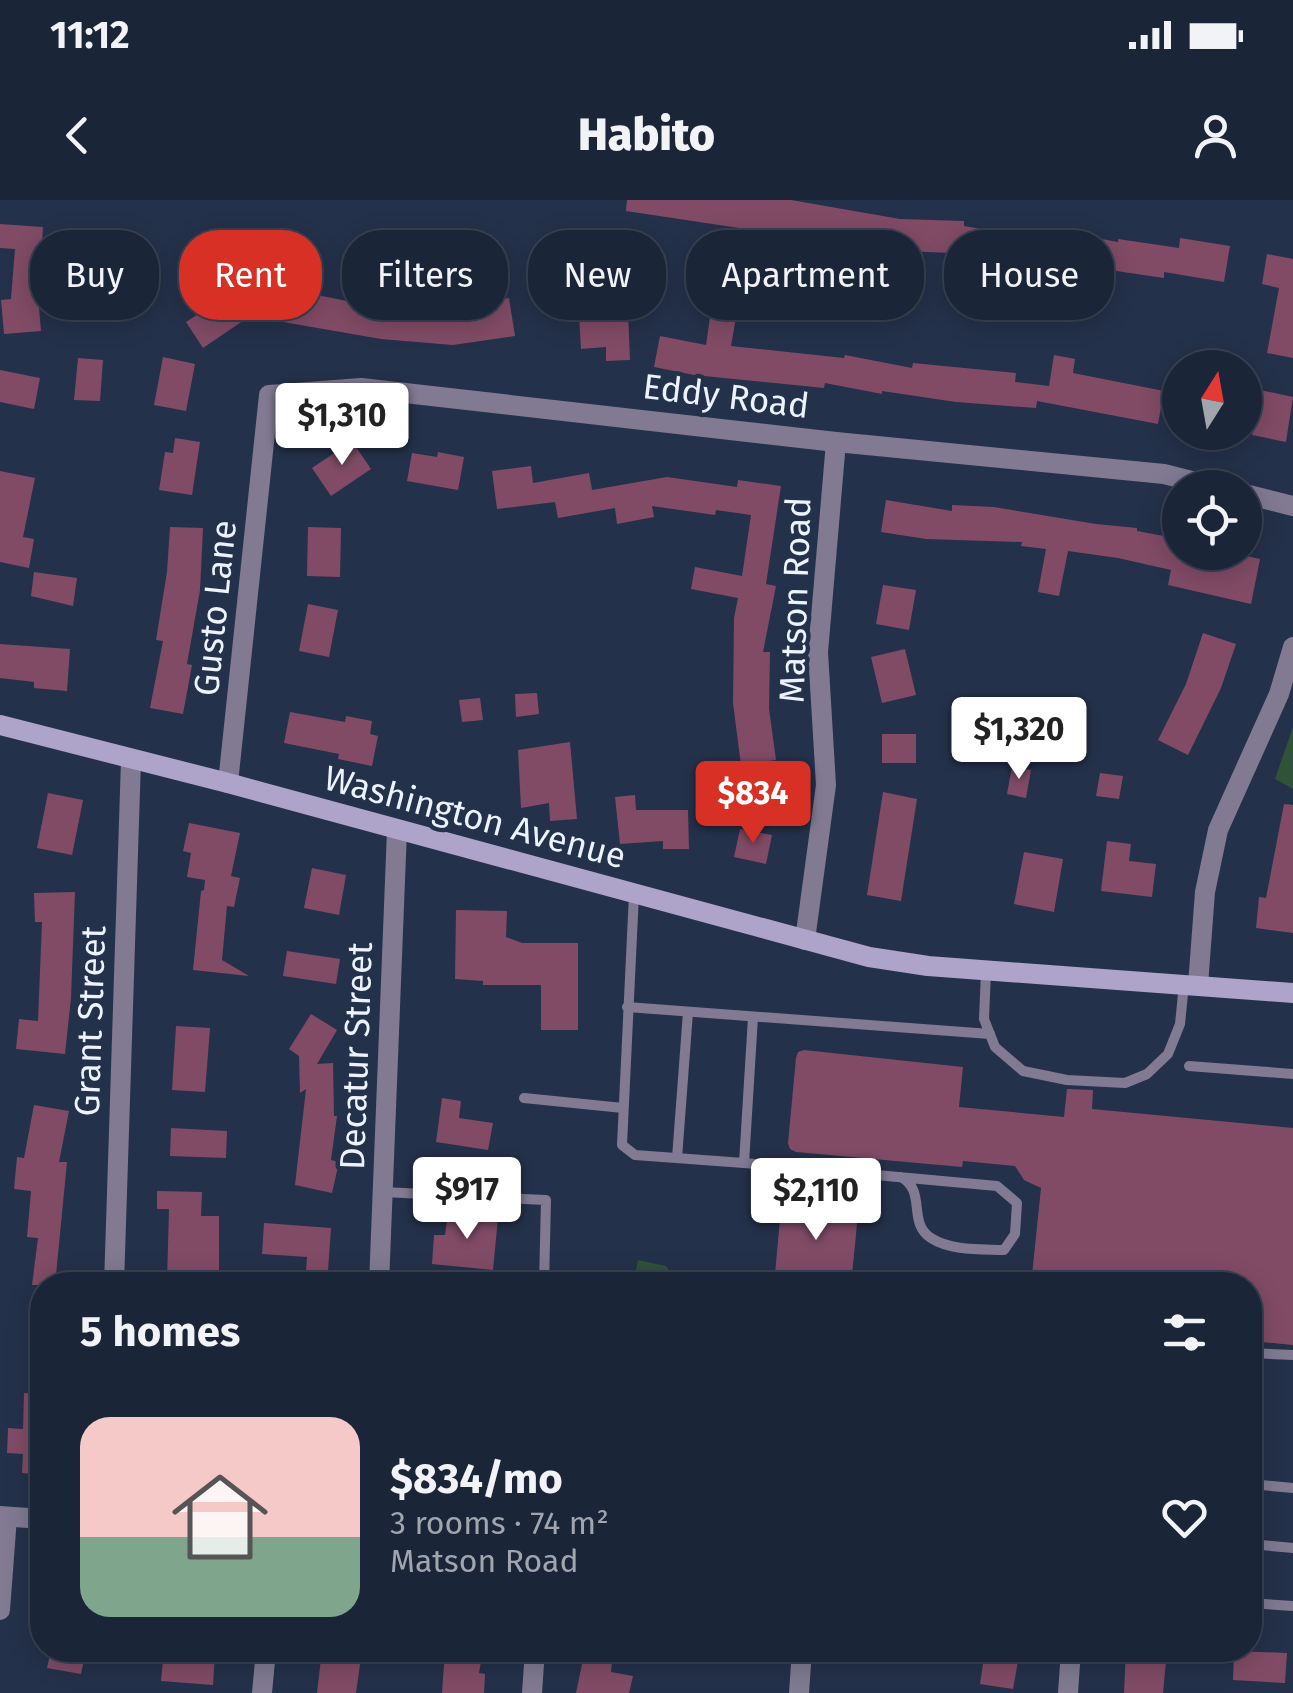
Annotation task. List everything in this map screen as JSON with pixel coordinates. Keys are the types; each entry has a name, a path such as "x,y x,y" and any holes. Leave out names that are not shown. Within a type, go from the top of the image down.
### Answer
{"street":[{"name":"Eddy Road","path":"265,439 269,394 361,388 836,442 1162,474"},
{"name":"Gusto Lane","path":"228,783 265,439"},
{"name":"Matson Road","path":"804,940 826,785 818,652 836,442"},
{"path":"1262,498 1293,506"},
{"path":"1191,984 1218,830 1279,694 1293,647"},
{"name":"Washington Avenue","path":"0,725 869,957 986,970 1293,993"},
{"name":"Grant Street","path":"114,1272 130,760"},
{"name":"Decatur Street","path":"379,1272 397,830"},
{"path":"0,1610 4,1516 30,1519"},
{"path":"262,1693 265,1662"},
{"path":"532,1693 534,1662"},
{"path":"798,1693 801,1662"},
{"path":"1068,1693 1071,1662"}],"lane":[{"path":"634,894 622,1145 636,1156 744,1162 998,1186 1016,1203 1014,1234 1004,1250 970,1249 928,1237 917,1221 916,1192 910,1182 900,1177"},
{"path":"986,970 984,1019 995,1046 1023,1071 1067,1080 1124,1083 1146,1074 1168,1054 1191,984"},
{"path":"627,1007 990,1034"},
{"path":"677,1158 688,1012"},
{"path":"744,1162 753,1017"},
{"path":"1189,1066 1293,1074"},
{"path":"524,1098 623,1108"},
{"path":"383,1192 546,1200 544,1272"},
{"path":"1262,1354 1293,1355"},
{"path":"1262,1485 1293,1488"},
{"path":"1262,1545 1293,1548"},
{"path":"1262,1603 1293,1606"}],"green space":[{"path":"1293,727 1293,789 1275,779"},
{"path":"638,1260 666,1266 670,1272 636,1272"}],"building":[{"path":"627,200 791,200 900,219 964,221 964,226 987,230 944,230 944,253 924,252 924,230 752,230 626,211"},
{"path":"0,224 43,227 30,230 30,320 40,320 41,331 4,334 1,300 11,299 15,249 0,248"},
{"path":"1180,238 1230,246 1224,282 1164,272 1164,278 1114,271 1114,241 1179,248"},
{"path":"1267,254 1293,259 1293,358 1267,353 1279,288 1262,284"},
{"path":"322,296 342,300 342,320 508,320 509,298 515,336 453,345 381,339 272,320 322,320"},
{"path":"189,320 244,320 203,348 186,322"},
{"path":"579,320 628,320 630,360 606,361 606,347 581,349"},
{"path":"710,320 736,320 731,346 844,358 845,355 912,368 913,363 1016,373 1015,382 1049,386 1054,355 1075,359 1073,373 1162,391 1162,402 1158,424 1037,401 1036,408 956,402 825,383 824,388 694,375 654,367 660,336 706,345"},
{"path":"163,357 195,364 186,411 154,405"},
{"path":"78,358 103,360 100,401 74,400"},
{"path":"0,370 40,378 34,409 0,402"},
{"path":"1262,390 1293,397 1286,442 1262,437"},
{"path":"175,438 200,442 192,495 159,490 165,452 173,453"},
{"path":"352,441 371,469 331,496 312,468"},
{"path":"438,452 464,457 458,490 407,481 412,453 437,457"},
{"path":"531,466 533,483 589,473 592,490 667,477 737,487 738,480 781,486 766,584 776,586 763,652 770,652 769,709 776,760 741,765 733,703 734,618 738,598 691,589 695,567 742,576 751,515 716,510 715,515 652,506 654,517 617,524 615,508 558,518 555,502 497,509 492,471"},
{"path":"0,471 35,478 23,537 34,539 29,568 0,562"},
{"path":"886,500 952,511 952,505 994,507 1137,528 1162,536 1162,568 1068,551 1059,596 1038,592 1046,549 1021,546 1022,542 926,539 881,532"},
{"path":"170,527 203,528 200,590 187,664 192,665 183,714 150,708 163,641 156,640"},
{"path":"308,527 341,528 340,577 307,576"},
{"path":"1171,570 1258,570 1251,604 1168,585"},
{"path":"34,572 77,578 73,606 31,596"},
{"path":"883,585 916,590 909,630 876,624"},
{"path":"308,604 338,610 329,657 299,651"},
{"path":"1203,633 1236,644 1221,688 1188,755 1158,740 1186,684"},
{"path":"0,644 70,649 67,691 34,688 34,682 0,678"},
{"path":"905,649 916,695 882,703 871,657"},
{"path":"537,693 539,714 516,717 515,694"},
{"path":"480,698 483,720 462,722 459,700"},
{"path":"290,712 345,722 346,716 372,721 370,734 378,736 372,766 338,759 339,754 284,743"},
{"path":"985,719 1034,728 1028,760 979,751"},
{"path":"882,734 916,734 916,763 882,763"},
{"path":"570,742 577,819 550,821 549,803 521,808 518,750"},
{"path":"1012,767 1031,770 1026,798 1007,794"},
{"path":"1100,773 1123,776 1119,799 1096,796"},
{"path":"883,792 917,799 901,901 867,895"},
{"path":"48,793 83,800 72,855 37,848"},
{"path":"635,795 636,810 688,810 689,849 663,849 663,841 620,844 615,797"},
{"path":"1284,804 1293,805 1293,933 1256,928 1259,897 1266,898"},
{"path":"189,823 240,833 231,876 240,878 234,907 227,906 222,960 249,976 193,970 205,880 187,877 191,853 183,851"},
{"path":"740,829 772,835 766,864 734,857"},
{"path":"1107,841 1131,844 1129,861 1156,864 1152,897 1101,891"},
{"path":"1024,852 1063,859 1054,912 1014,904"},
{"path":"312,868 346,875 339,915 304,908"},
{"path":"75,892 65,1054 16,1049 19,1019 38,1021 42,922 35,922 34,893"},
{"path":"456,910 507,911 506,937 522,943 578,943 578,1030 541,1030 541,985 483,985 483,981 455,979"},
{"path":"287,951 340,959 336,984 283,976"},
{"path":"311,1014 337,1030 317,1064 333,1063 337,1116 331,1160 339,1162 332,1193 295,1185 306,1089 300,1093 299,1056 289,1049"},
{"path":"176,1026 210,1028 205,1092 172,1090"},
{"path":"798,1052 963,1067 959,1107 1064,1117 1067,1089 1093,1090 1092,1109 1293,1128 1293,1345 1262,1342 1262,1272 1032,1272 1041,1188 1024,1180 1015,1166 963,1161 962,1167 790,1149"},
{"path":"442,1098 461,1101 459,1118 493,1123 488,1150 436,1142"},
{"path":"34,1105 69,1111 59,1162 67,1162 56,1272 34,1272 38,1238 27,1237 31,1191 14,1189 17,1157 24,1158"},
{"path":"171,1128 227,1131 226,1158 170,1156"},
{"path":"157,1191 202,1192 201,1216 219,1216 219,1272 167,1272 169,1209 157,1209"},
{"path":"782,1197 859,1204 852,1272 775,1272"},
{"path":"448,1213 498,1218 493,1270 432,1264 434,1235 445,1235"},
{"path":"264,1223 331,1228 328,1272 306,1272 307,1257 262,1254"},
{"path":"24,1393 30,1393 30,1474 22,1473 23,1454 7,1453 8,1428 23,1429"},
{"path":"1262,1652 1287,1653 1285,1683 1233,1680 1234,1662 1262,1662"},
{"path":"48,1662 84,1662 81,1674 47,1668"},
{"path":"163,1662 214,1662 213,1685 161,1681"},
{"path":"321,1662 360,1662 356,1693 317,1693"},
{"path":"444,1662 481,1662 484,1693 442,1693"},
{"path":"582,1662 612,1662 611,1672 633,1676 629,1693 576,1693"},
{"path":"983,1662 1018,1662 1013,1689 980,1684"},
{"path":"1125,1662 1166,1662 1163,1693 1124,1693"}]}
